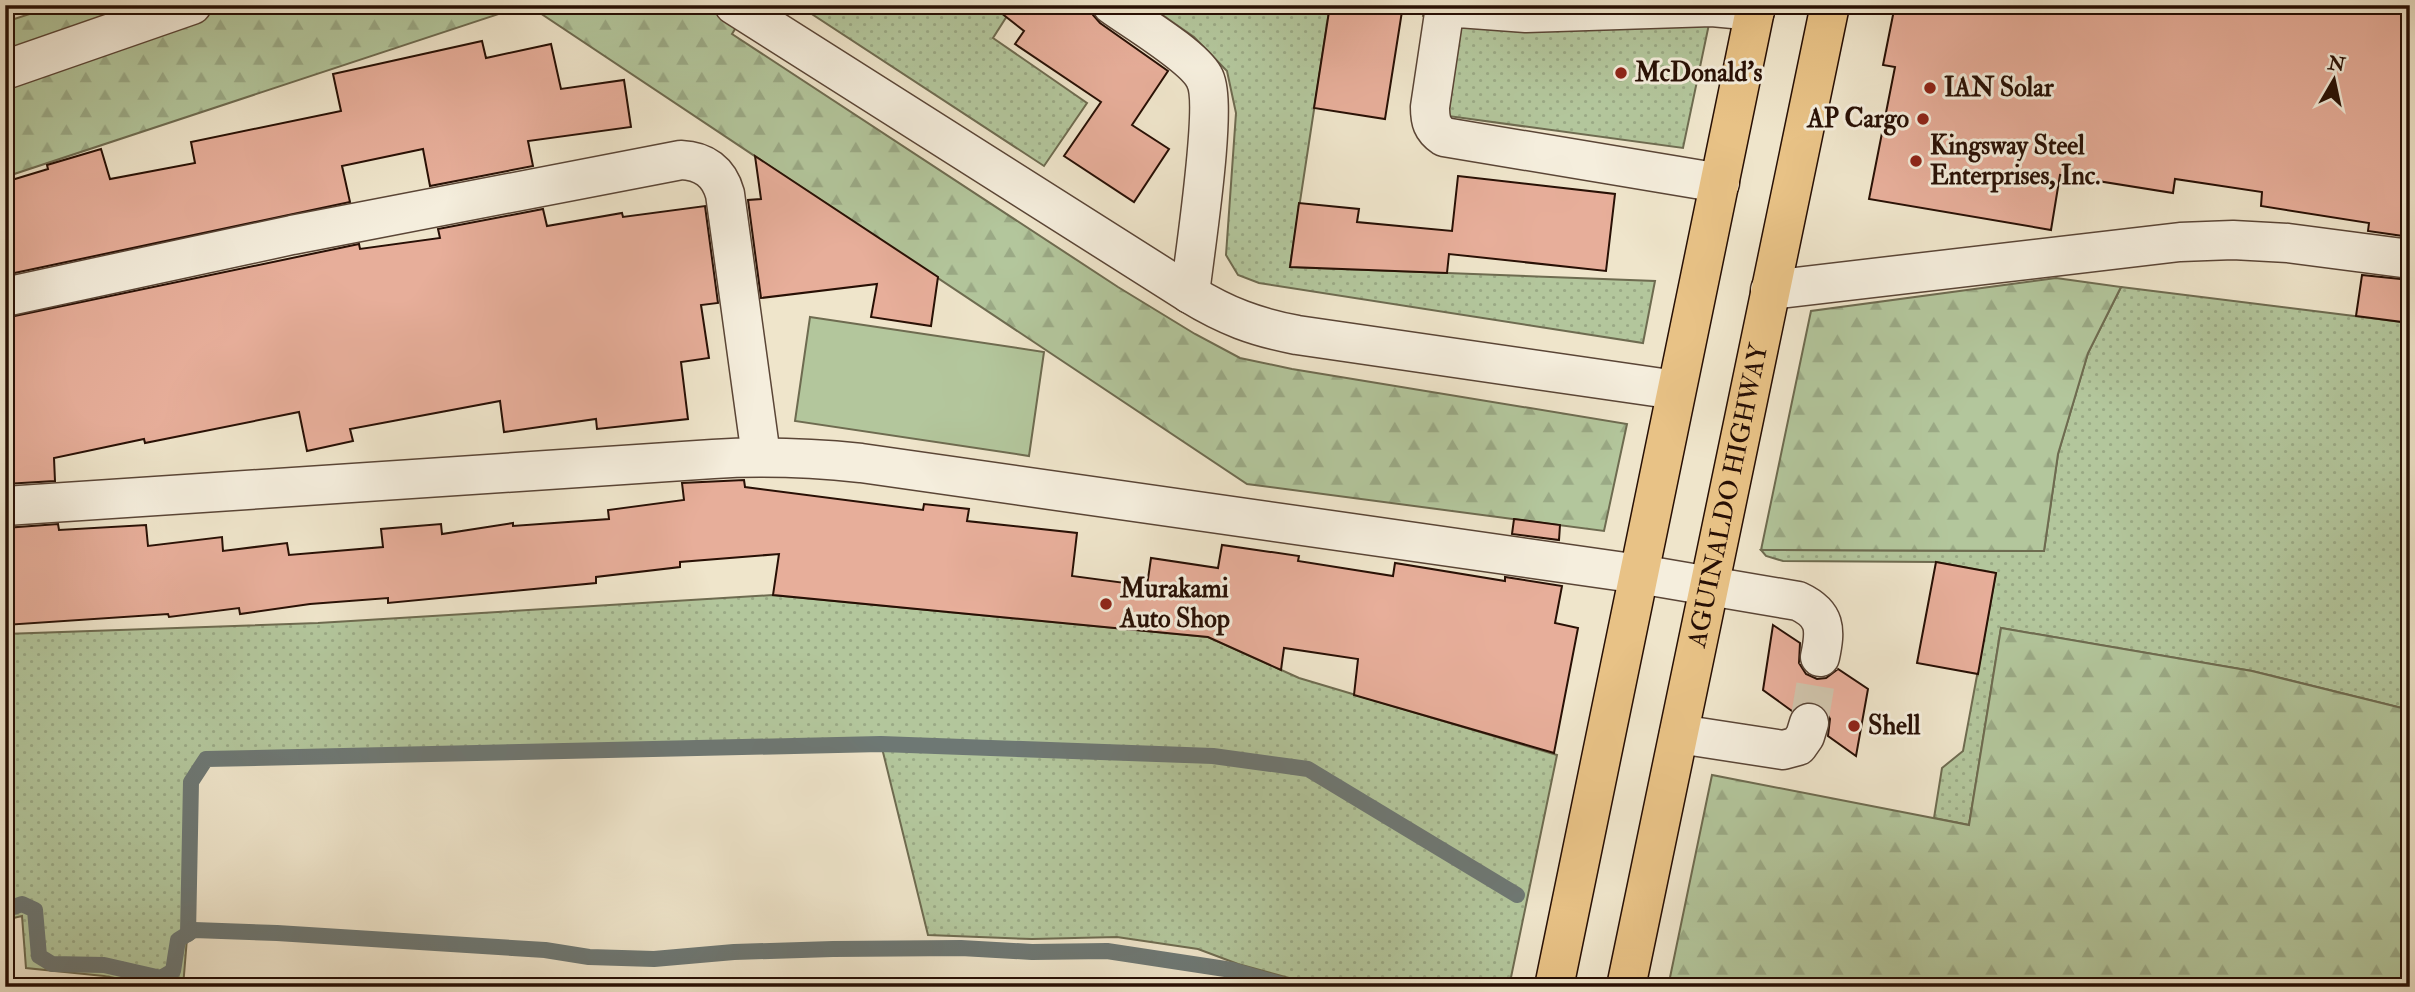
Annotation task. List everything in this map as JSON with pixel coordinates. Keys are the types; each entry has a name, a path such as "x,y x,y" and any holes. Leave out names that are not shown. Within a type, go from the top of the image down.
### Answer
{"highway":[{"name":"AGUINALDO HIGHWAY","path":"1626,987 1830,5"},
{"path":"1553,987 1755,8"}],"street":[{"path":"5,70 192,5"},
{"path":"734,5 1190,294 1240,321 1267,330 1676,390"},
{"path":"1112,5 1181,53 1205,77 1210,110 1190,294"},
{"path":"1720,183 1444,137 1434,131 1430,120 1430,107 1445,7 1526,13 1755,8"},
{"path":"5,298 292,235 681,160 695,160 709,168 721,180 726,194 761,456"},
{"path":"1770,290 2180,242 2233,240 2288,243 2410,260"},
{"path":"5,506 761,456 862,463 1639,574 1798,601 1819,614 1824,639 1820,657"},
{"path":"1679,734 1783,750 1798,746 1809,723"}],"green space":[{"path":"33,5 526,5 5,177 5,22 36,12"},
{"path":"528,5 750,5 732,34 1118,287 1240,358 1292,369 1627,424 1604,531 1247,484"},
{"path":"798,5 1014,5 993,38 1087,103 1044,166"},
{"path":"1148,5 1330,5 1290,267 1655,281 1643,343 1259,283 1238,275 1226,255 1236,113 1227,71 1194,37"},
{"path":"1424,5 1713,5 1683,148 1448,116 1462,21 1423,16"},
{"path":"2056,278 2121,287 2088,353 2058,454 2044,551 1761,550 1811,311"},
{"path":"2121,287 2410,323 2410,710 2252,671 2001,628 1969,825 1934,818 1942,768 1963,751 1996,573 1936,562 1783,561 1766,556 1761,550 2044,551 2058,454 2088,353"},
{"path":"810,317 1044,352 1029,456 795,421"},
{"path":"773,595 1208,637 1299,678 1557,755 1509,987 1322,987 1238,964 1198,949 1117,937 1032,939 928,935 881,744 206,759 191,782 188,926 183,987 163,987 104,976 26,968 22,916 5,920 5,634 318,623"},
{"path":"2001,628 2252,671 2410,710 2410,987 1668,987 1712,775 1969,825"}],"building":[{"path":"991,5 1090,5 1093,15 1100,23 1168,71 1132,125 1169,149 1134,202 1064,156 1101,102 1015,44 1024,31"},
{"path":"1330,5 1403,5 1385,119 1314,108"},
{"path":"1895,5 2410,5 2410,237 2368,231 2369,223 2261,206 2262,192 2175,179 2173,193 2060,175 2051,230 1869,199 1895,67 1883,65"},
{"path":"482,41 486,58 551,44 561,89 624,80 631,127 528,141 533,166 430,186 423,149 342,166 350,202 5,275 5,182 48,169 47,165 101,149 110,179 195,163 191,142 341,111 333,74"},
{"path":"755,156 938,277 931,326 871,317 877,284 761,298 748,200 761,199"},
{"path":"1458,176 1615,194 1606,271 1449,254 1447,273 1290,267 1299,203 1359,209 1357,222 1452,231"},
{"path":"705,206 718,303 701,305 709,358 681,362 688,419 597,429 596,419 504,432 500,401 350,429 353,441 307,451 299,412 54,458 55,481 5,484 5,318 359,244 360,249 440,238 438,229 543,209 547,226 622,213 623,217"},
{"path":"2362,275 2410,280 2410,323 2356,316"},
{"path":"744,480 745,487 923,510 924,504 969,509 967,521 1077,533 1072,576 1147,586 1151,558 1218,568 1222,545 1299,556 1298,561 1393,576 1395,563 1505,581 1505,577 1562,586 1555,623 1578,628 1554,753 1354,695 1358,659 1284,648 1281,670 1208,637 773,595 779,554 680,562 680,567 596,577 596,583 388,603 388,598 310,604 240,614 239,608 169,617 168,614 5,625 5,528 58,524 59,530 146,525 148,546 222,537 223,551 287,543 289,555 383,547 381,529 441,524 442,534 513,523 513,526 609,519 608,510 684,500 682,483"},
{"path":"1514,519 1560,525 1559,540 1512,534"},
{"path":"1936,562 1996,573 1978,674 1917,663"},
{"path":"1773,625 1800,643 1799,663 1806,674 1817,679 1826,678 1838,669 1868,689 1856,756 1828,736 1830,719 1824,708 1816,702 1805,702 1792,711 1763,690"}],"waterway":[{"path":"188,934 191,782 206,759 881,744 1213,756 1308,769 1517,895"},
{"path":"5,910 22,904 35,910 39,956 52,964 104,965 161,978 173,971 178,940 194,930 277,933 545,950 589,957 654,959 734,952 833,949 1107,951 1232,970 1290,987"}],"tunnel":[{"path":"1809,723 1820,657"}],"place":[{"name":"McDonald's","path":"1621,73"},
{"name":"IAN Solar","path":"1930,88"},
{"name":"AP Cargo","path":"1923,119"},
{"name":"Kingsway Steel Enterprises, Inc.","path":"1916,161"},
{"name":"Murakami Auto Shop","path":"1106,604"},
{"name":"Shell","path":"1854,726"}]}
